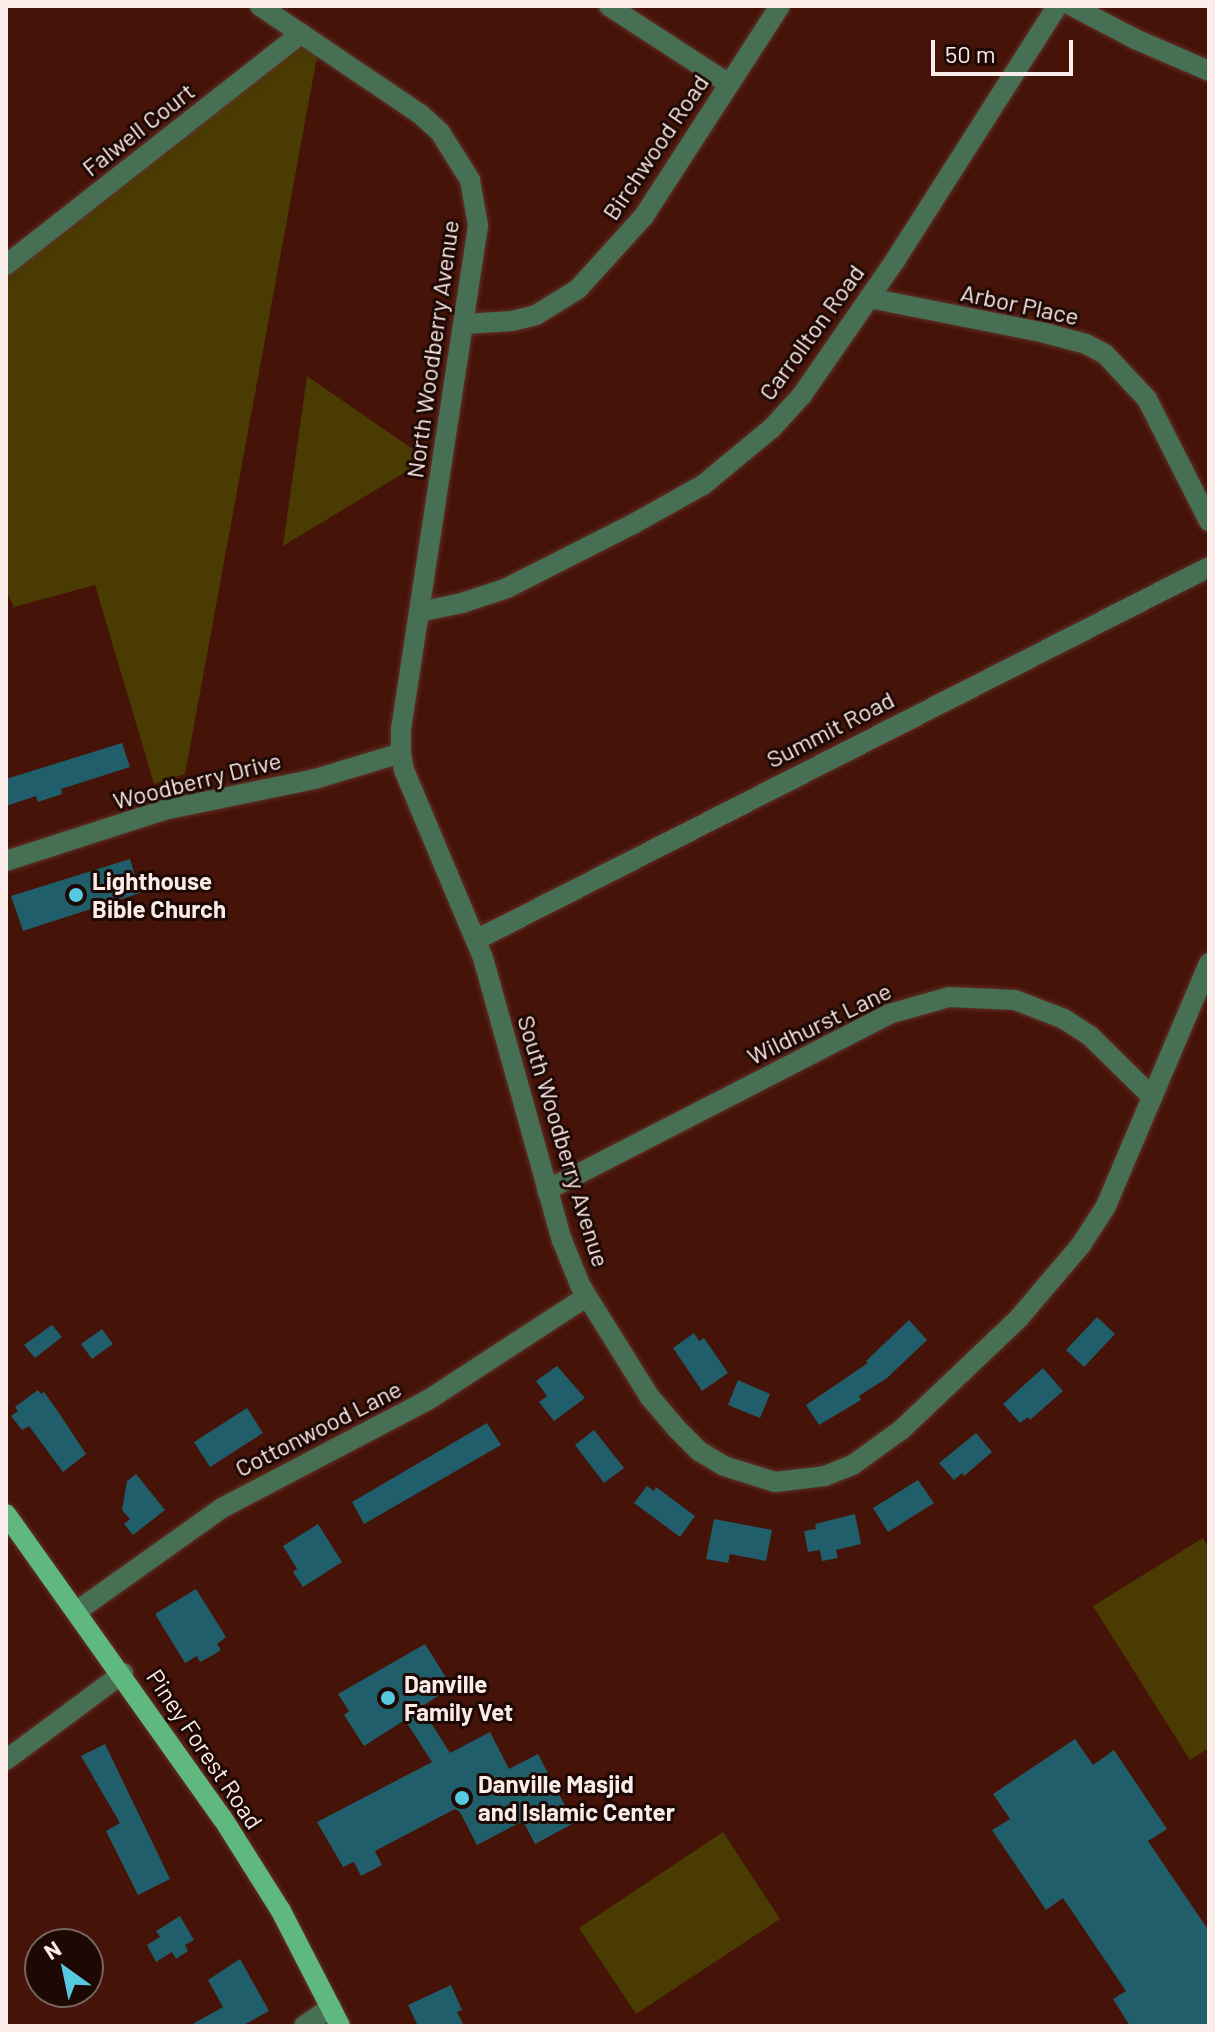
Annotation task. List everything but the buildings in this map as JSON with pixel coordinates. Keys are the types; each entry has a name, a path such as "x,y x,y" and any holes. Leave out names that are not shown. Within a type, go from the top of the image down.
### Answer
{"main road":[{"name":"Piney Forest Road","path":"6,1514 123,1673 260,1877 340,2026"}],"street":[{"name":"North Woodberry Avenue","path":"260,6 420,114 459,159 477,203 478,226 465,324 401,729 401,753"},
{"path":"609,6 729,84"},
{"name":"Birchwood Road","path":"465,324 512,321 536,315 578,289 644,216 780,6"},
{"name":"Carrollton Road","path":"419,612 462,603 507,588 703,485 739,458 802,395 869,298 1057,6"},
{"path":"1072,6 1135,39 1209,71"},
{"name":"Falwell Court","path":"6,265 301,34"},
{"name":"Arbor Place","path":"869,298 1045,333 1086,344 1105,354 1147,399 1209,521"},
{"name":"Summit Road","path":"476,940 1209,567"},
{"name":"South Woodberry Avenue","path":"401,753 404,770 476,940 562,1240 586,1297 649,1396 699,1451 724,1466 775,1482 825,1476 867,1456 901,1430 1048,1287 1106,1206 1209,963"},
{"name":"Woodberry Drive","path":"6,861 164,810 315,779 401,753"},
{"name":"Wildhurst Lane","path":"547,1190 889,1014 949,997 1015,1000 1064,1019 1090,1036 1152,1097"},
{"name":"Cottonwood Lane","path":"77,1611 222,1508 428,1400 586,1297"},
{"path":"6,1760 123,1673"},
{"path":"304,2026 331,2007"}],"shaded area":[{"path":"301,34 319,46 185,774 154,784 95,585 14,607 6,591 6,265"},
{"path":"307,376 427,459 283,546"},
{"path":"1203,1538 1209,1548 1209,1748 1190,1760 1093,1606"},
{"path":"723,1832 780,1919 636,2014 579,1928"}],"place":[{"name":"Lighthouse Bible Church","path":"76,895"},
{"name":"Danville Family Vet","path":"388,1698"},
{"name":"Danville Masjid and Islamic Center","path":"462,1798"}]}
